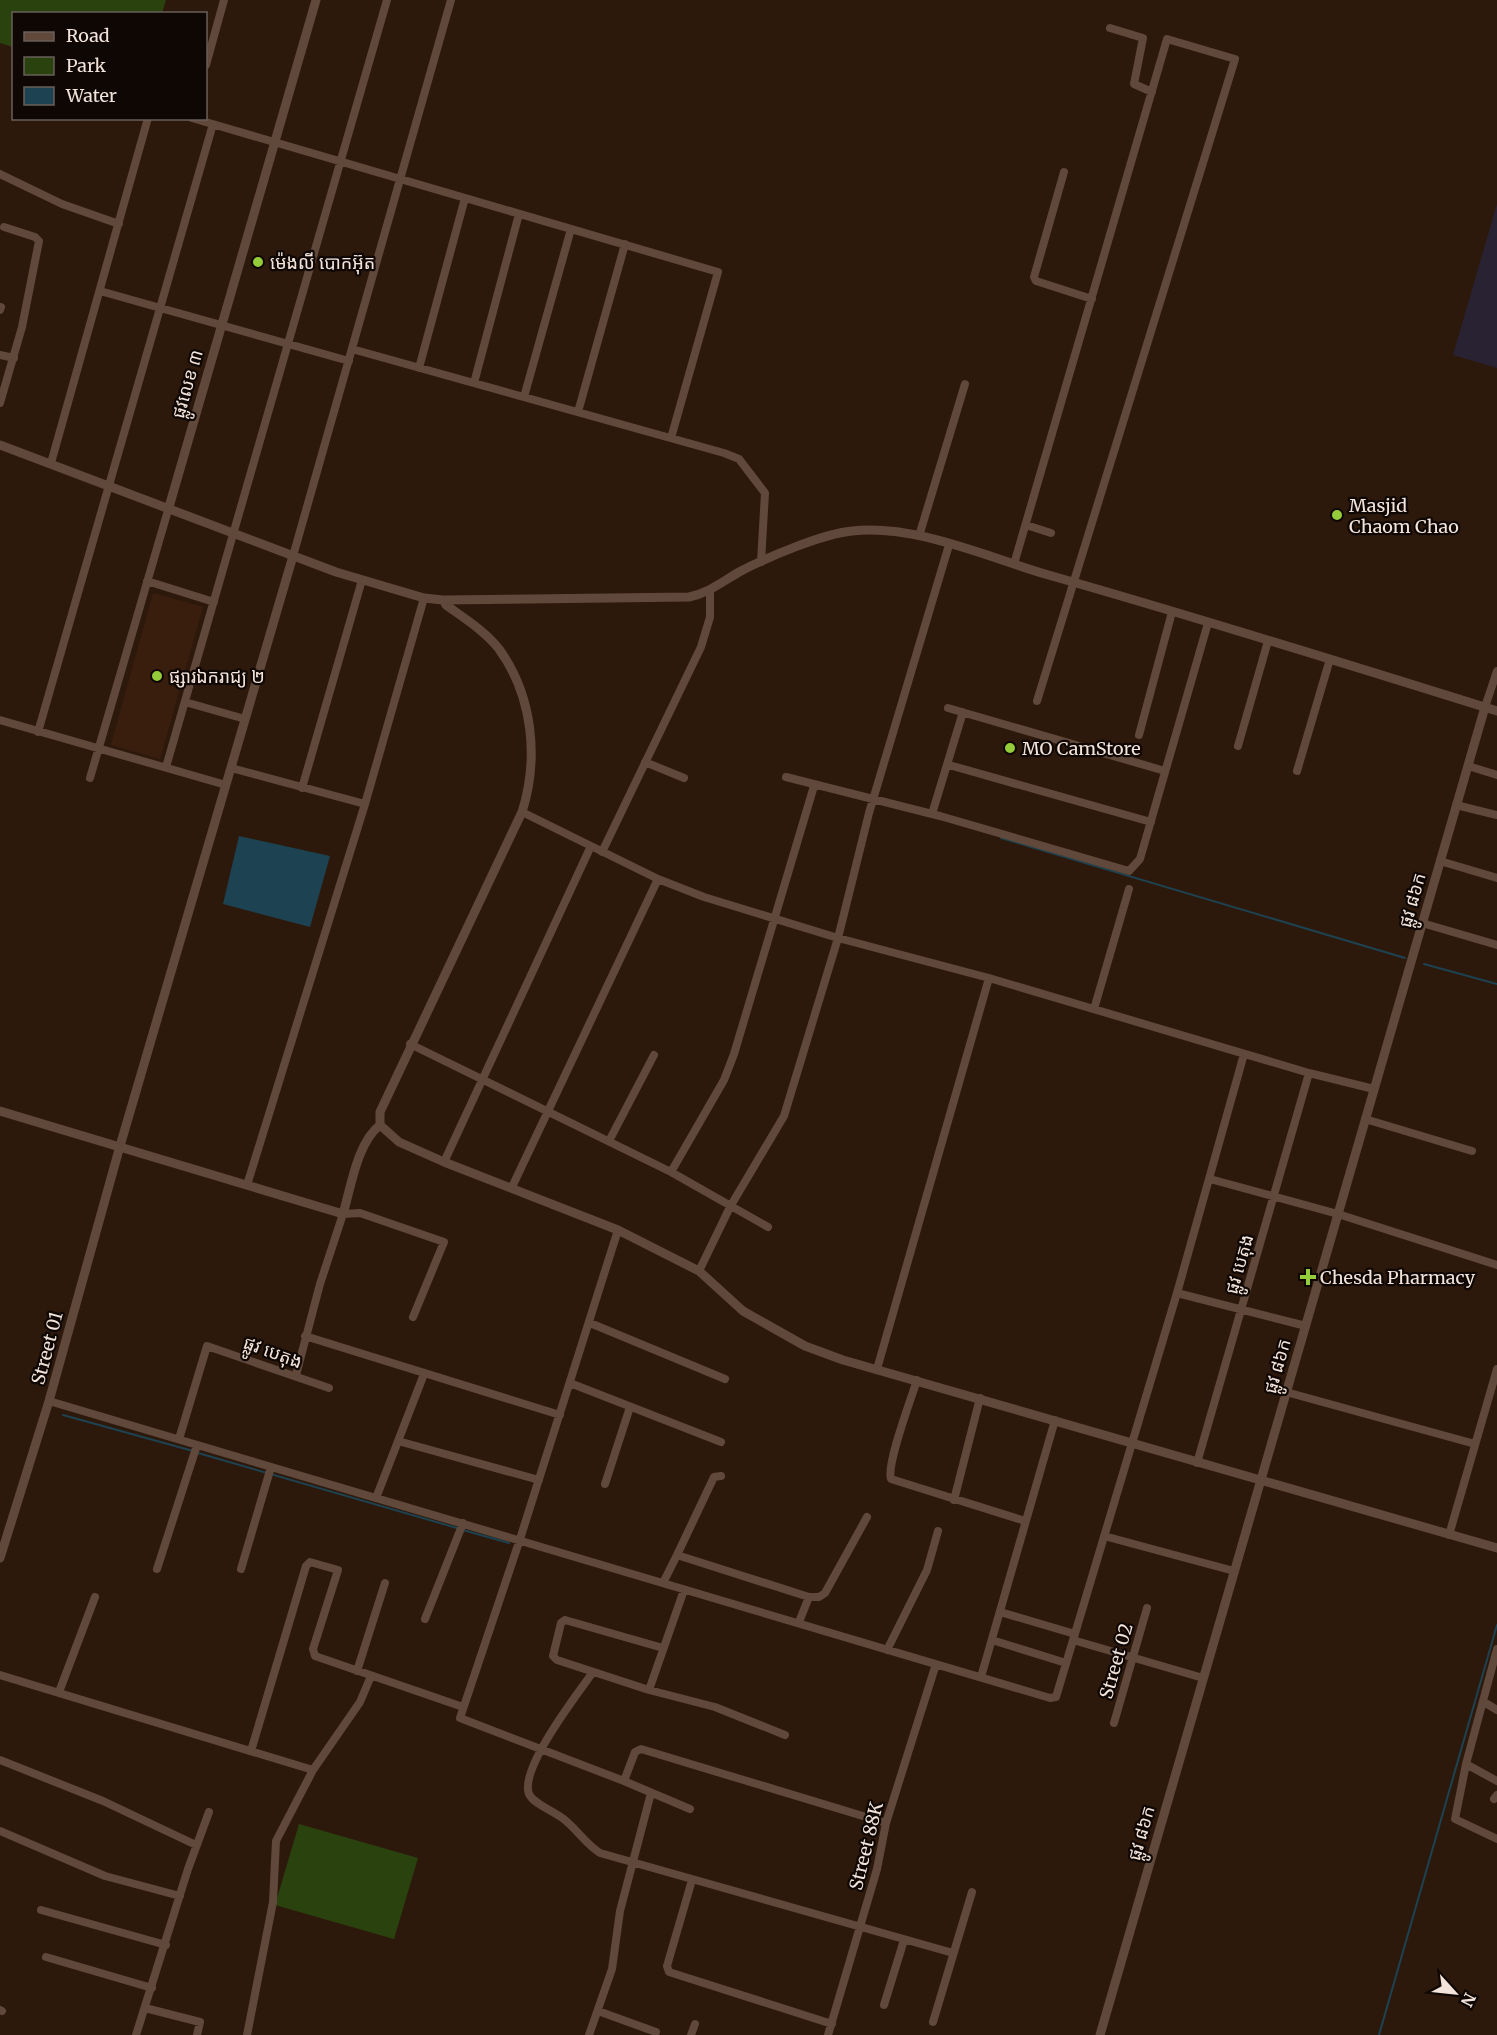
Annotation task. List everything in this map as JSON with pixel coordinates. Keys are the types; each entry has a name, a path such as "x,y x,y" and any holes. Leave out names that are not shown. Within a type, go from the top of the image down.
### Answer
{"street":[{"path":"207,61 224,0"},
{"name":"ផ្លូវលេខ ៣","path":"90,778 316,0"},
{"path":"166,767 387,0"},
{"path":"293,556 451,0"},
{"path":"1110,28 1143,38 1134,84 1152,92"},
{"path":"1014,564 1167,39 1234,59 1037,701"},
{"path":"51,464 147,120"},
{"path":"199,120 718,272 671,438"},
{"path":"38,732 213,124"},
{"path":"1064,172 1034,267 1034,277 1036,281 1092,299"},
{"path":"0,174 62,204 119,224"},
{"path":"419,368 465,198"},
{"path":"474,383 519,214"},
{"path":"0,403 14,358 33,280 39,241 35,237 4,227"},
{"path":"524,397 571,229"},
{"path":"578,412 625,244"},
{"path":"100,291 349,361"},
{"path":"352,349 739,459 765,493 761,562"},
{"path":"0,355 14,358"},
{"path":"919,536 965,384"},
{"path":"0,445 169,507 293,556 423,598 443,600 688,597 710,591 761,562 824,538 851,531 891,530 919,536 1075,582 1497,711"},
{"path":"1026,525 1051,532"},
{"path":"699,1271 730,1207 784,1116 838,938 873,800 949,545"},
{"name":"Street 01","path":"0,1558 50,1401 120,1146 293,556"},
{"path":"303,788 362,580"},
{"path":"147,581 214,602"},
{"path":"602,852 701,647 710,617 710,591"},
{"path":"247,1185 365,804 423,598"},
{"path":"443,600 499,649 517,686 528,720 533,754 530,787 522,812 410,1044 380,1112 380,1125 399,1142 618,1230 699,1271 743,1311 805,1346 843,1360 1497,1548"},
{"path":"1139,735 1172,612"},
{"path":"786,777 814,786 932,814 1124,871 1133,869 1140,859 1208,623"},
{"path":"1238,746 1268,640"},
{"path":"1297,771 1330,659"},
{"path":"1485,707 1497,671"},
{"path":"185,702 245,719"},
{"name":"ផ្លូវ ៨៦ក","path":"1100,2035 1485,707"},
{"path":"948,708 1165,771"},
{"path":"932,814 949,765 963,712"},
{"path":"0,720 38,732 99,746 226,785"},
{"path":"645,762 684,778"},
{"path":"949,765 1150,822"},
{"path":"1468,766 1497,775"},
{"path":"231,768 365,804"},
{"path":"671,1172 724,1080 814,786"},
{"path":"1456,805 1497,815"},
{"path":"522,812 658,879 705,897 838,938 989,978 1309,1073 1374,1089"},
{"path":"444,1162 591,846"},
{"path":"1440,861 1497,878"},
{"path":"512,1187 658,879"},
{"path":"1094,1009 1130,889"},
{"path":"1422,923 1497,945"},
{"path":"877,1369 989,978"},
{"path":"410,1044 671,1172 768,1227"},
{"path":"50,1401 179,1439 195,1451 271,1468 376,1498 461,1528 520,1539 936,1665 1050,1698 1056,1697 1177,1293 1244,1054"},
{"path":"609,1141 654,1055"},
{"name":"ផ្លូវ បេតុង","path":"1197,1463 1309,1073"},
{"path":"0,1111 343,1214 360,1213 444,1242 413,1317"},
{"path":"1365,1119 1472,1151"},
{"path":"296,1375 305,1336 361,1154 372,1132 380,1125"},
{"path":"1210,1179 1338,1214 1497,1265"},
{"path":"618,1230 590,1323 460,1718 690,1809"},
{"path":"1177,1293 1306,1326"},
{"path":"590,1323 725,1379"},
{"path":"305,1336 560,1415"},
{"name":"ផ្លូវ បេតុង","path":"179,1439 207,1346 329,1388"},
{"path":"1449,1535 1497,1369"},
{"path":"376,1498 424,1374"},
{"path":"916,1380 889,1473 896,1482 1025,1521"},
{"path":"570,1383 721,1442"},
{"path":"1286,1392 1475,1444"},
{"path":"954,1500 980,1398"},
{"path":"604,1484 630,1407"},
{"path":"981,1677 1055,1420"},
{"path":"398,1441 539,1480"},
{"path":"157,1569 195,1451"},
{"path":"241,1569 271,1468"},
{"path":"663,1583 707,1488 714,1477 721,1476"},
{"path":"677,1555 809,1597 819,1597 825,1593 867,1517"},
{"path":"425,1619 461,1528"},
{"path":"887,1650 927,1570 938,1531"},
{"path":"1104,1536 1234,1571"},
{"path":"250,1750 306,1566 310,1562 338,1570 313,1653 357,1671 463,1707"},
{"path":"357,1671 385,1583"},
{"path":"649,1690 684,1590"},
{"path":"59,1692 95,1597"},
{"path":"799,1622 809,1597"},
{"name":"Street 02","path":"1114,1723 1147,1608"},
{"path":"1000,1612 1133,1658 1203,1678"},
{"path":"663,1648 565,1620 561,1623 552,1656 557,1660 649,1690 715,1707 785,1735"},
{"path":"992,1640 1066,1663"},
{"path":"1497,1649 1466,1764 1455,1819 1497,1839"},
{"name":"Street 88K","path":"828,2035 877,1869 886,1823 936,1665"},
{"path":"593,1672 540,1748 528,1788 531,1797 566,1820 590,1846 600,1853 632,1860 692,1880 953,1953"},
{"path":"0,1675 313,1770"},
{"path":"246,2035 273,1902 276,1841 313,1770 360,1702 371,1676"},
{"path":"1484,1702 1497,1710"},
{"path":"624,1781 635,1752 641,1749 886,1823"},
{"path":"0,1760 103,1801 196,1845"},
{"path":"1466,1764 1497,1781"},
{"path":"589,2035 612,1970 632,1860 651,1793"},
{"path":"136,2035 196,1845 209,1812"},
{"path":"0,1831 105,1876 180,1896"},
{"path":"692,1880 667,1966 669,1972 832,2024"},
{"path":"933,2022 972,1892"},
{"path":"41,1910 166,1945"},
{"path":"884,2005 904,1940"},
{"path":"46,1957 152,1988"},
{"path":"145,2008 200,2022 197,2035"},
{"path":"598,2011 656,2032"},
{"path":"692,2035 694,2024"}],"shaded area":[{"path":"1497,204 1497,368 1453,355"},
{"name":"ផ្សារឯករាជ្យ ២","path":"153,593 203,607 160,759 111,745"}],"green space":[{"path":"0,0 166,0 162,12 12,12 12,47 0,43"},
{"path":"299,1824 418,1858 394,1939 275,1905"}],"water":[{"path":"239,836 330,856 310,927 223,904"}],"waterway":[{"path":"1001,838 1405,958"},
{"path":"1424,964 1497,984"},
{"path":"63,1415 193,1451"},
{"path":"198,1453 457,1528"},
{"path":"463,1530 509,1543"},
{"path":"1379,2035 1497,1625"}],"place":[{"name":"ម៉េងលី បោកអ៊ុត","path":"258,262"},
{"name":"Masjid Chaom Chao","path":"1337,515"},
{"name":"ផ្សារឯករាជ្យ ២","path":"157,676"},
{"name":"MO CamStore","path":"1010,748"},
{"name":"Chesda Pharmacy","path":"1308,1277"}]}
